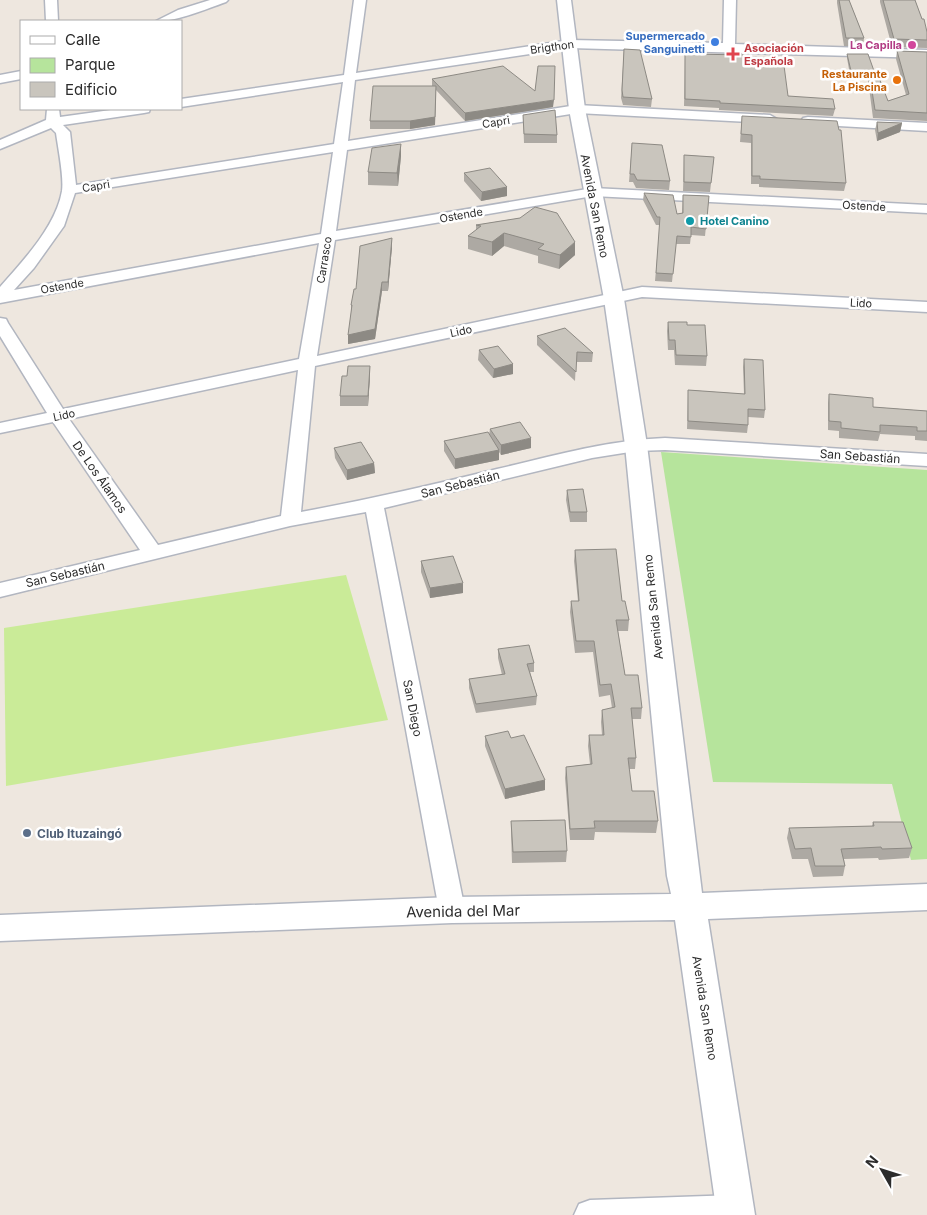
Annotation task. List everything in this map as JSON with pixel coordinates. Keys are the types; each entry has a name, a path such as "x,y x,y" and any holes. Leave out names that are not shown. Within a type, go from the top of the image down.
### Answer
{"street":[{"path":"52,0 52,20"},
{"path":"164,20 182,12 222,0"},
{"name":"Carrasco","path":"290,520 307,364 328,237 351,78 360,0"},
{"name":"Avenida San Remo","path":"564,0 577,109 614,299 636,445 680,851 736,1212"},
{"path":"729,46 730,0"},
{"name":"Brigthon","path":"182,103 570,44 729,46 927,54"},
{"path":"1,79 20,75"},
{"path":"1,79 20,80"},
{"name":"Capri","path":"69,190 577,109 927,127"},
{"path":"0,145 53,116 131,110"},
{"path":"0,297 28,265 56,226 69,190 63,132 53,116"},
{"name":"Ostende","path":"0,297 328,237 593,192 927,209"},
{"name":"Lido","path":"0,428 642,292 927,307"},
{"name":"De Los Álamos","path":"0,323 58,416 153,553"},
{"name":"San Sebastián","path":"0,590 290,520 374,505 592,452 636,445 666,444 927,460"},
{"name":"San Diego","path":"374,505 452,910"},
{"name":"Avenida del Mar","path":"0,928 452,910 688,907 927,897"},
{"path":"590,1215 736,1212"}],"green space":[{"path":"661,452 927,470 927,859 911,860 892,784 713,782"},
{"path":"346,575 388,720 6,786 4,628"}],"building":[{"path":"839,0 849,0 864,38 846,38"},
{"path":"883,0 915,0 922,19 924,19 927,40 894,39"},
{"path":"624,49 640,50 652,99 623,97"},
{"path":"897,51 927,52 927,113 875,110 869,72 876,70 888,101 909,94"},
{"path":"685,54 750,55 750,57 783,58 788,96 833,99 835,109 720,103 720,101 685,99"},
{"path":"847,54 868,54 874,71 851,71"},
{"path":"503,66 535,91 538,66 555,66 554,100 465,113 432,79"},
{"path":"373,86 436,86 435,117 410,121 370,121"},
{"path":"555,110 557,135 524,134 523,115"},
{"path":"742,116 837,121 839,130 841,130 846,183 760,179 760,176 752,176 752,135 741,134"},
{"path":"877,122 902,123 878,133"},
{"path":"632,143 662,145 670,181 637,180 634,174 630,174"},
{"path":"401,144 397,173 368,172 372,148"},
{"path":"684,155 714,157 711,183 684,182"},
{"path":"490,168 507,187 482,192 464,173"},
{"path":"644,193 673,195 677,214 683,213 683,195 709,196 706,229 691,227 691,237 677,236 673,274 656,273 660,217 657,217"},
{"path":"535,207 557,213 575,242 560,255 538,249 544,244 504,233 492,242 468,236 481,226 476,225 520,218"},
{"path":"392,238 388,282 382,282 375,329 348,335 351,305 354,289 356,289 360,246"},
{"path":"668,322 687,322 687,325 705,325 707,356 676,355 675,340 669,340"},
{"path":"565,328 593,353 577,352 576,372 537,336"},
{"path":"498,346 513,364 494,369 479,350"},
{"path":"744,359 763,360 765,410 748,409 748,425 688,421 688,390 745,394"},
{"path":"348,366 370,366 368,396 340,396 342,376 347,376"},
{"path":"829,394 873,398 873,407 927,411 927,431 917,431 917,427 880,425 880,432 841,428 841,422 829,421"},
{"path":"520,422 531,438 501,445 490,429"},
{"path":"488,432 499,450 455,459 444,441"},
{"path":"361,442 374,463 347,470 334,448"},
{"path":"583,489 587,512 570,512 567,490"},
{"path":"616,549 622,601 625,601 629,620 616,620 625,675 638,675 642,708 631,708 636,758 628,758 632,791 654,791 658,821 594,821 595,828 570,829 566,767 592,764 589,735 604,735 602,710 615,707 611,684 600,685 594,641 576,641 571,601 579,601 575,550"},
{"path":"453,556 463,583 430,588 421,561"},
{"path":"529,645 534,663 527,664 537,696 476,704 469,679 505,674 498,649"},
{"path":"508,731 511,738 524,735 545,780 505,789 485,736"},
{"path":"565,820 567,851 513,852 511,821"},
{"path":"873,822 903,822 912,848 841,849 845,866 815,866 811,848 795,849 789,828 874,826"}],"place":[{"name":"Supermercado Sanguinetti","path":"715,42"},
{"name":"La Capilla","path":"912,45"},
{"name":"Asociación Española","path":"733,54"},
{"name":"Restaurante La Piscina","path":"897,80"},
{"name":"Hotel Canino","path":"690,221"},
{"name":"Club Ituzaingó","path":"27,833"}]}
